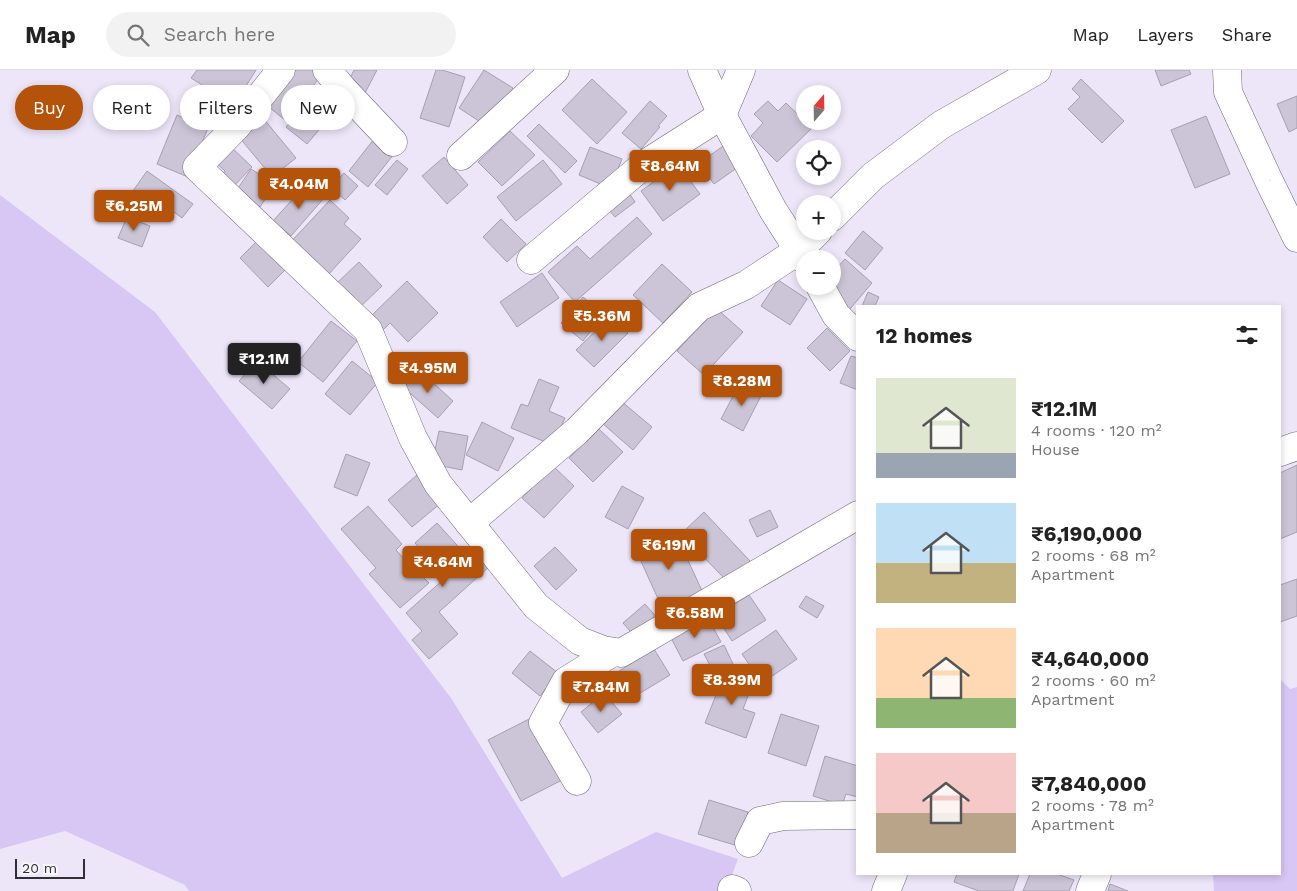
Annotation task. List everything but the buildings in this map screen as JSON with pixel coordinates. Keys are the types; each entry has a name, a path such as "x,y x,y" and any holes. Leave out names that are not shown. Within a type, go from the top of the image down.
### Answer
{"street":[{"path":"281,70 236,127 197,167 368,330 412,438 438,484 536,606 580,641 603,650 621,653 856,516"},
{"path":"327,70 392,142"},
{"path":"460,156 555,70"},
{"path":"469,524 577,430 700,307 746,284 808,247 773,210 722,115 702,70"},
{"path":"531,260 645,164 722,115 741,70"},
{"path":"841,208 873,176 941,125 1037,70"},
{"path":"1227,70 1228,92 1297,238"},
{"path":"825,295 836,315 856,335"},
{"path":"1281,452 1297,446"},
{"path":"577,780 543,723 566,681 613,652"},
{"path":"749,843 760,821 783,816 856,815"},
{"path":"886,891 892,875"},
{"path":"1090,891 1097,875"}],"shaded area":[{"path":"0,195 155,312 451,698 562,878 656,832 738,859 726,891 189,891 185,885 65,831 0,849"},
{"path":"1281,680 1290,689 1297,687 1297,891 1214,891 1213,875 1281,875"}]}
